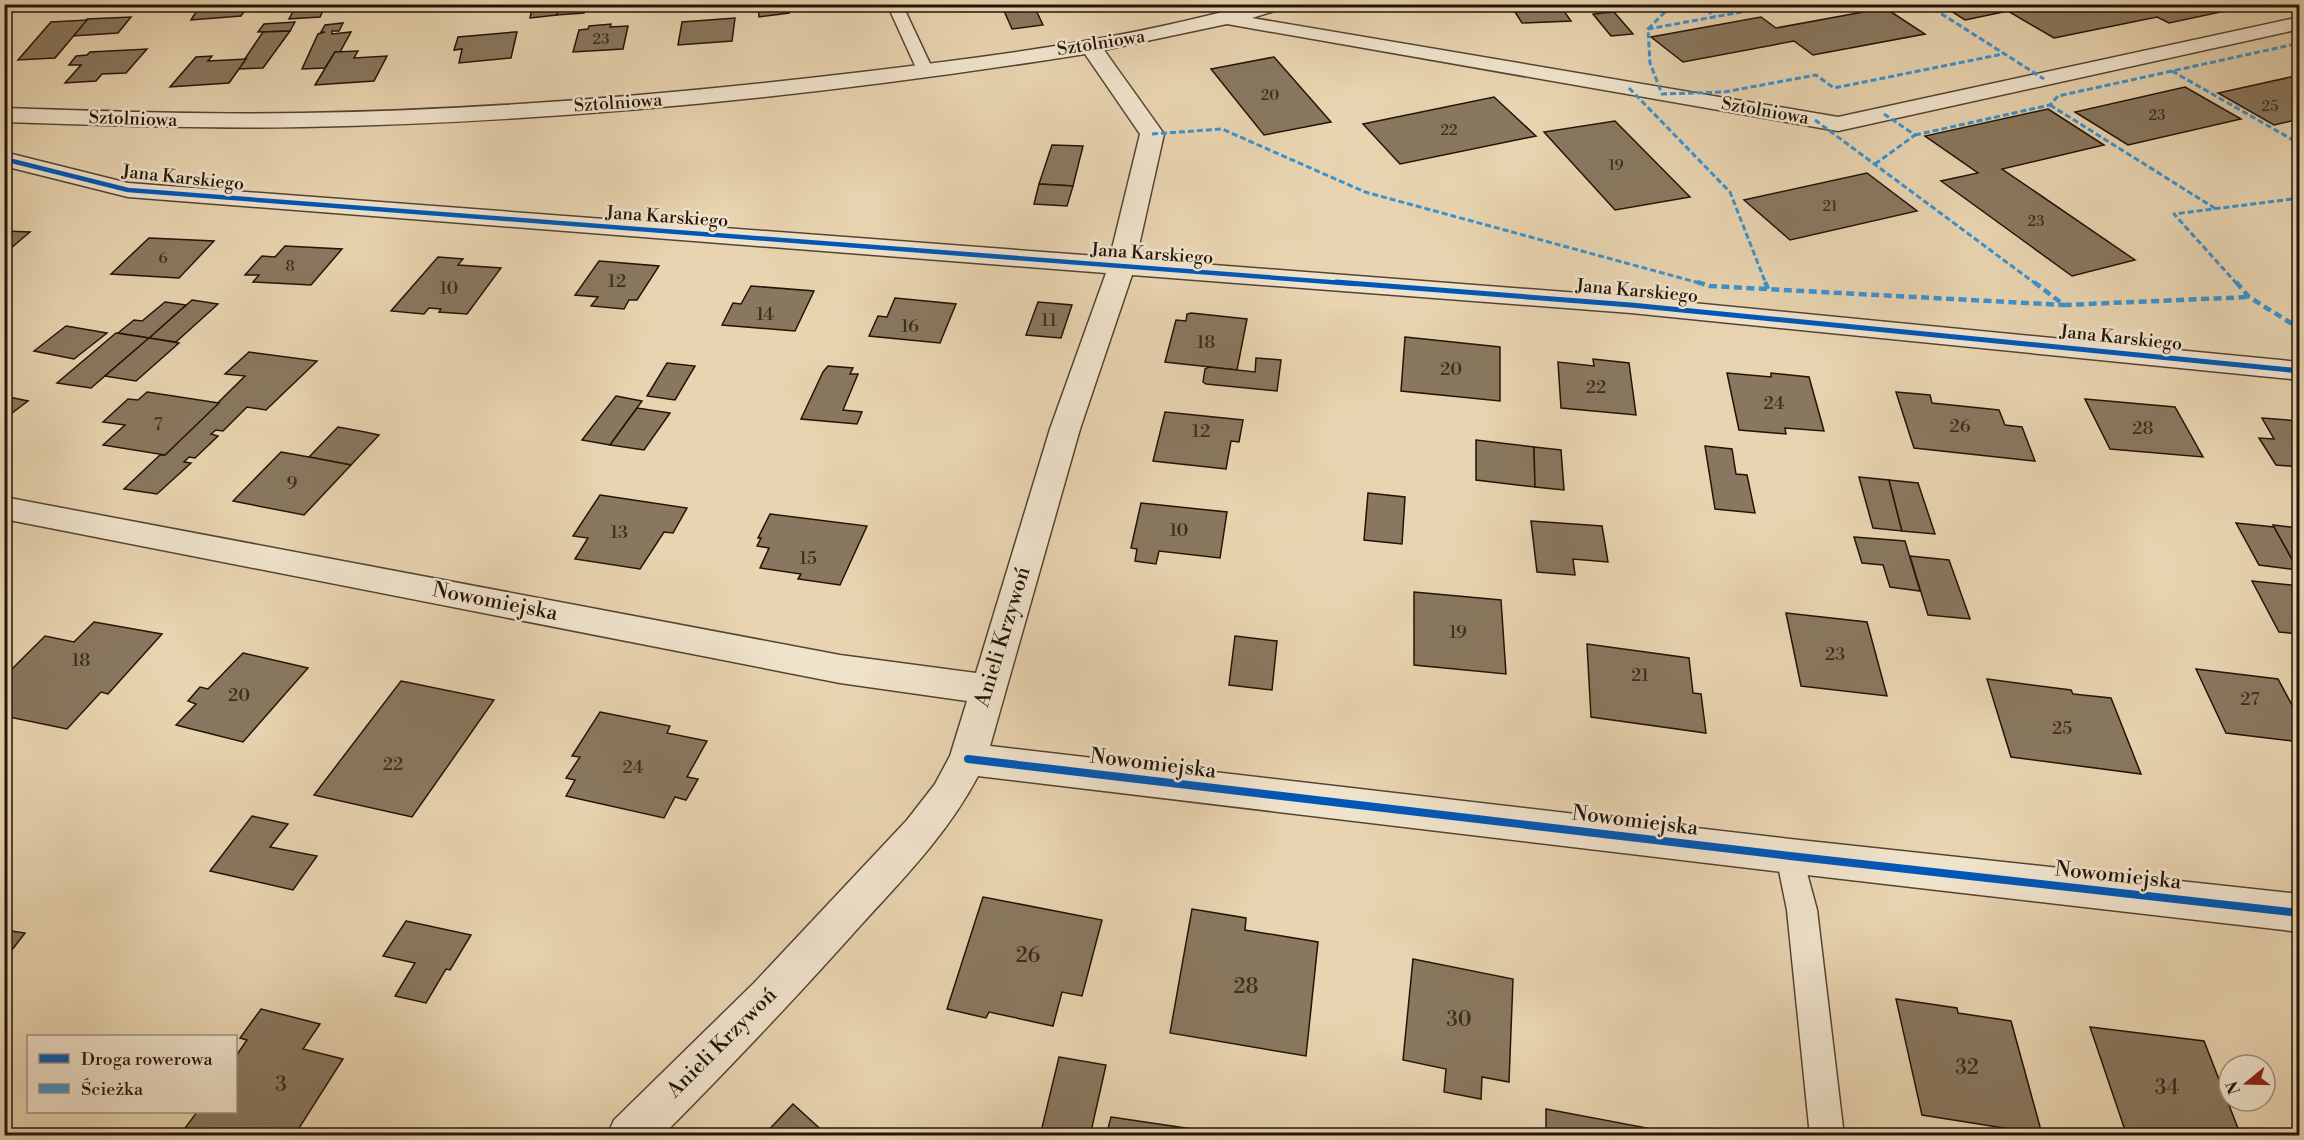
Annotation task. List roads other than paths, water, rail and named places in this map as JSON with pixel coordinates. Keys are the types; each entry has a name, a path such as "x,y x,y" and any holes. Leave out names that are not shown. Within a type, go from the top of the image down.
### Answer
{"street":[{"name":"Sztolniowa","path":"4,115 189,120 410,117 629,103 745,92 925,70 1089,45 1227,20 1264,6"},
{"name":"Sztolniowa","path":"1227,20 1838,124 2300,23"},
{"name":"Anieli Krzywoń","path":"630,1136 769,997 921,832 948,796 968,759 1065,429 1120,267 1152,134 1089,45"},
{"name":"Jana Karskiego","path":"4,159 128,190 1643,306 2300,371"},
{"name":"Nowomiejska","path":"4,508 840,669 987,689"},
{"name":"Nowomiejska","path":"968,759 1790,856 2300,913"}],"lane":[{"path":"894,4 925,70"},
{"path":"1790,856 1802,910 1827,1136"}]}
